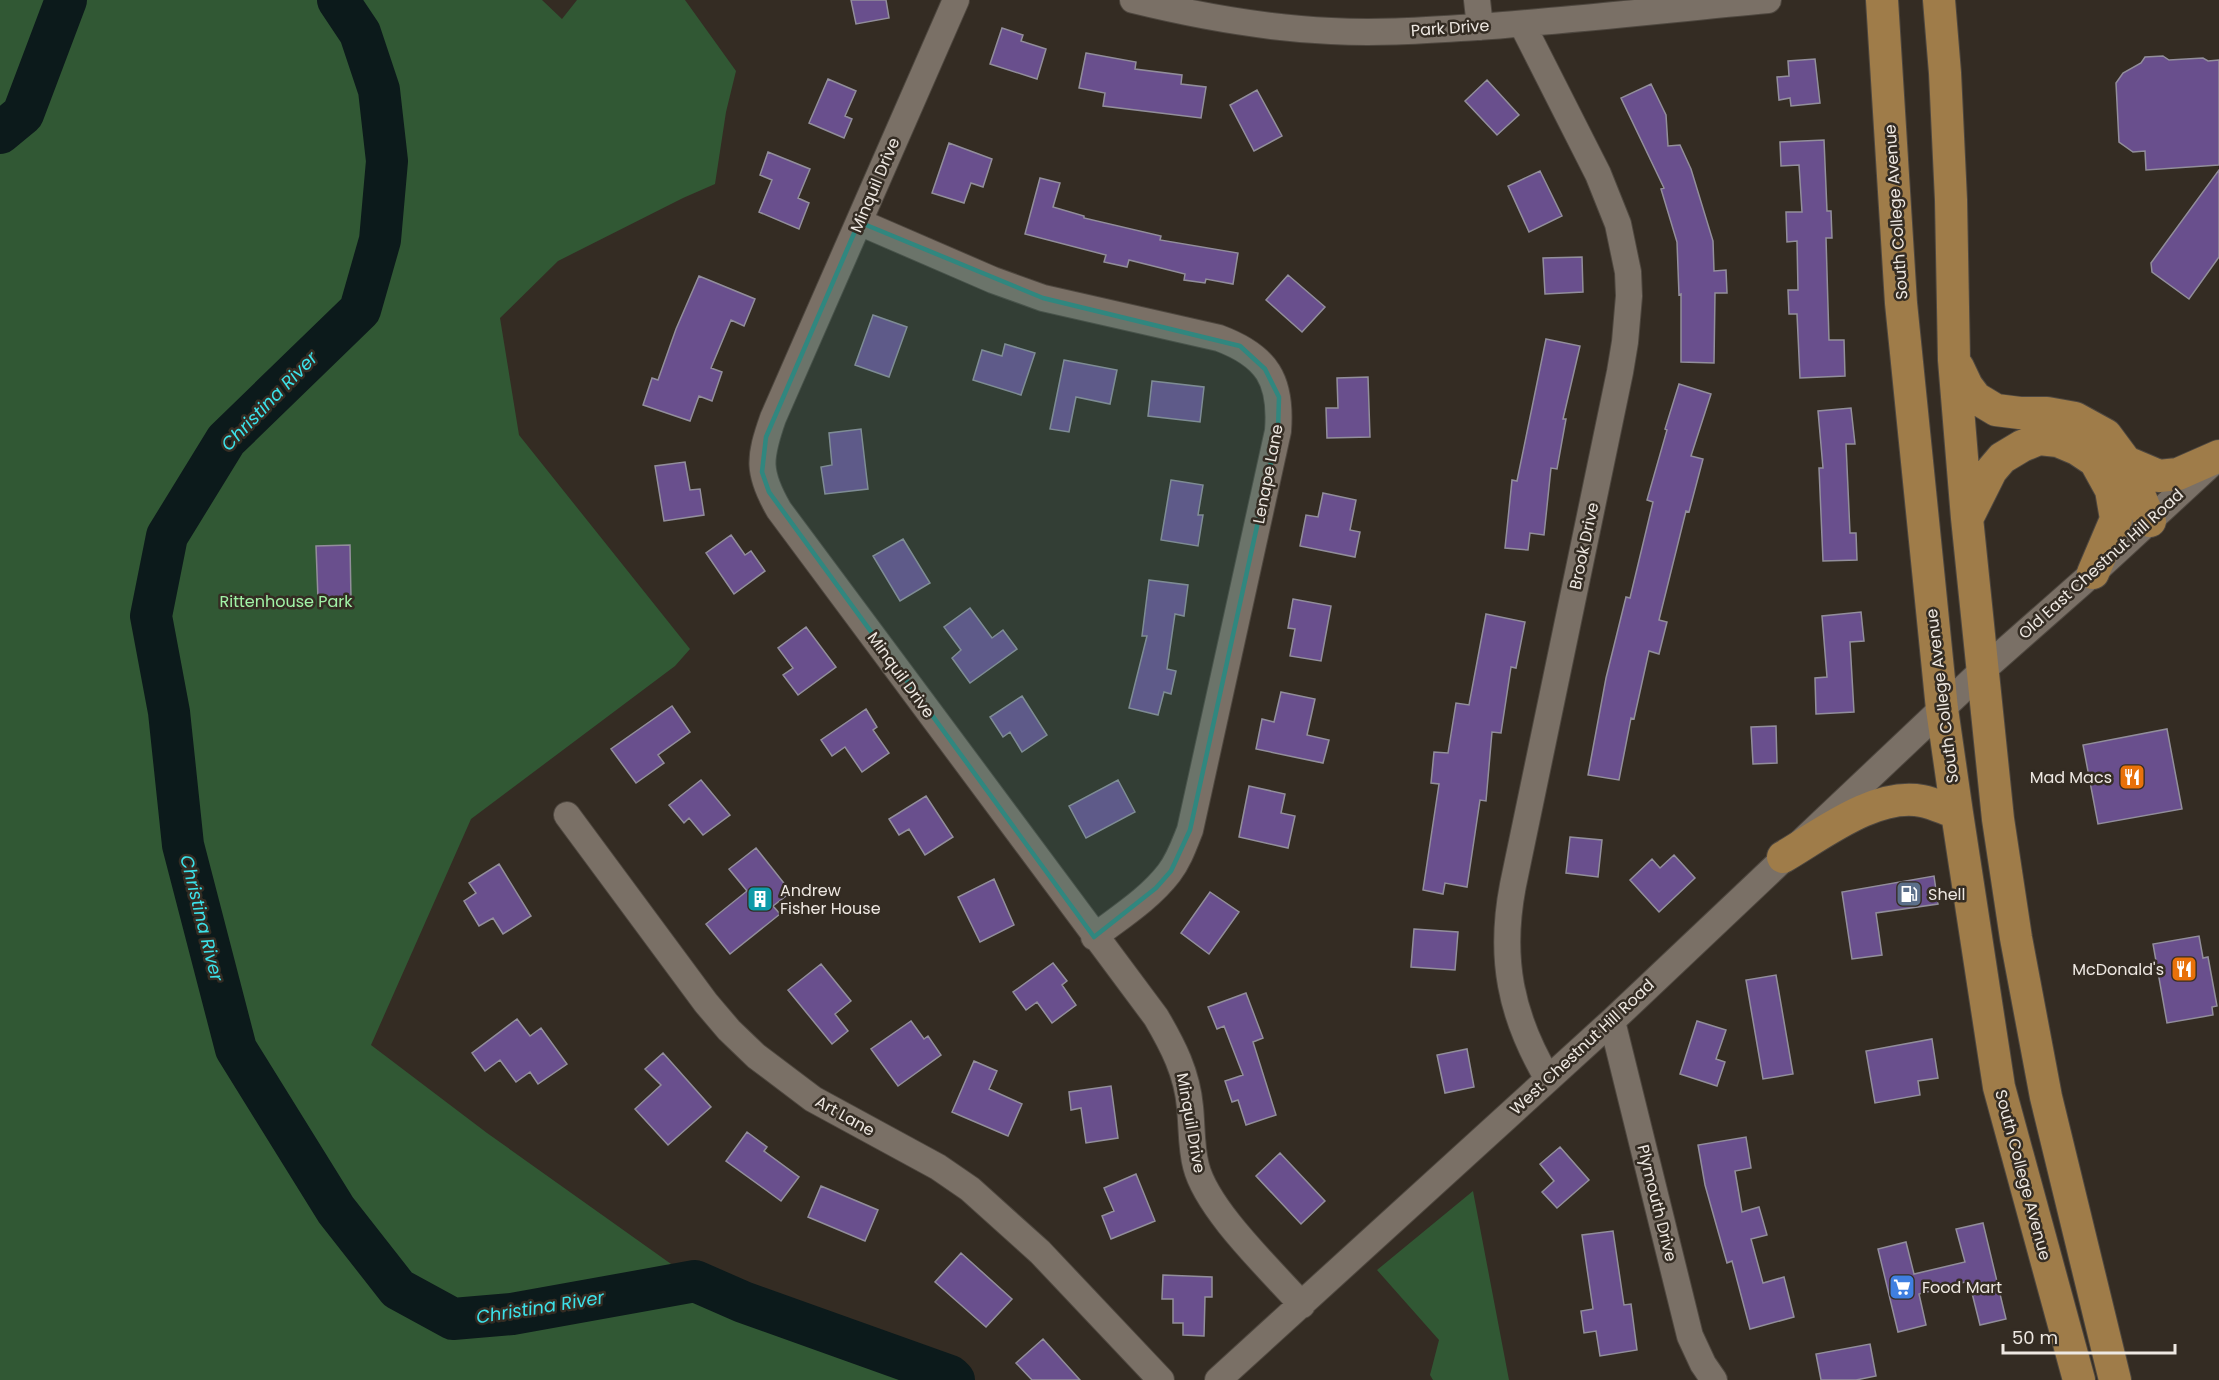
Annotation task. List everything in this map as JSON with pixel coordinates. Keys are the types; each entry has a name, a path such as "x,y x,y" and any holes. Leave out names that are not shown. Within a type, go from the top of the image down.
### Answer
{"main road":[{"name":"South College Avenue","path":"1882,0 1901,303 1942,709 2000,1087 2076,1379"},
{"path":"1939,0 1951,200 1954,360 1967,518 1998,819 2018,950 2046,1097 2115,1380"},
{"path":"1954,360 1976,398 1996,410 2047,413 2075,418 2106,435 2126,462 2150,521"},
{"path":"1967,518 1991,471 2002,458 2038,440 2058,441 2077,449 2095,461 2111,490 2116,519 2093,573"},
{"path":"2126,462 2159,476 2178,474 2219,457"},
{"path":"1783,857 1862,811 1891,801 1921,801 1957,813"}],"street":[{"name":"Minquil Drive","path":"956,0 766,437 762,454 762,472 779,510 1094,937 1156,1017 1180,1060 1190,1105 1196,1167 1203,1186 1227,1220 1302,1305"},
{"name":"Park Drive","path":"1133,0 1225,19 1331,31 1372,32 1522,24 1768,0"},
{"path":"1477,0 1480,27"},
{"name":"Brook Drive","path":"1522,24 1610,198 1624,249 1629,296 1620,372 1513,885 1506,931 1509,974 1516,1007 1528,1041 1548,1079"},
{"name":"Lenape Lane","path":"859,222 993,280 1042,298 1219,338 1240,346 1255,356 1265,369 1274,382 1279,397 1278,431 1190,830 1171,871 1156,888 1094,937"},
{"name":"Old East Chestnut Hill Road","path":"1942,709 2219,457"},
{"name":"West Chestnut Hill Road","path":"1218,1380 1612,1021 1942,709"},
{"name":"Art Lane","path":"567,815 706,1003 736,1037 782,1077 813,1099 938,1167 970,1189 1040,1252 1161,1380"},
{"name":"Plymouth Drive","path":"1612,1021 1690,1336 1702,1364 1714,1380"}],"highlighted area":[{"path":"859,222 1043,298 1240,346 1265,369 1279,397 1278,431 1190,830 1171,871 1156,888 1094,937 769,492 762,472 766,437"}],"green space":[{"name":"Rittenhouse Park","path":"0,0 542,0 562,19 577,0 685,0 736,71 726,112 715,184 558,261 500,318 519,435 690,649 675,666 471,819 371,1045 487,1133 695,1281 743,1302 950,1376 954,1380 0,1380"},
{"path":"1473,1191 1509,1380 1433,1380 1430,1375 1439,1340 1377,1270"}],"building":[{"path":"851,0 886,0 889,18 856,24"},
{"path":"1002,28 1023,35 1021,41 1046,49 1037,79 990,64"},
{"path":"1086,53 1136,62 1135,69 1182,75 1181,84 1206,87 1201,118 1103,106 1105,93 1079,88"},
{"path":"2163,56 2169,60 2203,58 2208,61 2219,60 2219,165 2146,170 2145,151 2133,152 2119,142 2116,83 2123,73 2141,63 2145,57"},
{"path":"1815,59 1820,103 1791,106 1790,98 1779,100 1777,77 1789,76 1788,61"},
{"path":"828,79 856,91 845,116 852,119 844,138 809,123"},
{"path":"1487,80 1519,115 1497,135 1465,101"},
{"path":"1651,84 1666,115 1668,146 1680,145 1691,169 1713,241 1714,271 1726,270 1727,293 1715,293 1714,363 1681,362 1681,294 1679,295 1677,242 1661,189 1664,188 1621,98"},
{"path":"1257,90 1282,136 1254,151 1230,105"},
{"path":"1824,140 1827,211 1831,211 1832,238 1826,238 1829,340 1844,340 1845,376 1800,378 1797,314 1789,314 1788,290 1798,290 1797,241 1787,242 1786,212 1802,212 1799,165 1781,166 1780,142"},
{"path":"949,143 992,159 983,187 971,183 964,203 932,193"},
{"path":"768,152 810,169 798,198 809,203 799,229 759,212 772,180 760,175"},
{"path":"2219,170 2219,257 2189,299 2152,272 2151,263"},
{"path":"1540,171 1562,216 1529,232 1508,186"},
{"path":"1040,178 1060,183 1053,207 1084,216 1084,218 1161,236 1160,240 1238,253 1233,284 1206,279 1205,283 1184,280 1185,274 1129,260 1127,267 1104,262 1106,255 1025,234"},
{"path":"1582,257 1583,292 1545,294 1543,258"},
{"path":"1288,275 1325,307 1302,332 1266,300"},
{"path":"699,276 755,299 744,326 731,320 711,368 722,372 712,401 699,396 690,421 643,405 652,378 658,380 676,329"},
{"path":"873,315 907,327 889,377 855,365"},
{"path":"1546,339 1580,346 1563,419 1566,419 1557,469 1551,468 1544,535 1530,533 1528,550 1505,548 1512,480 1517,481"},
{"path":"1005,344 1035,353 1021,395 973,380 982,350 1002,356"},
{"path":"1064,360 1117,370 1110,404 1076,397 1069,432 1050,429"},
{"path":"1368,377 1370,437 1327,438 1326,408 1338,408 1337,378"},
{"path":"1152,381 1204,387 1200,422 1148,416"},
{"path":"1679,384 1711,394 1691,456 1703,459 1689,512 1686,511 1659,620 1667,622 1659,654 1649,651 1634,719 1631,718 1619,780 1588,775 1606,678 1626,597 1630,598 1653,502 1647,500"},
{"path":"1851,408 1855,444 1846,444 1850,533 1856,533 1857,560 1823,561 1819,468 1823,468 1818,411"},
{"path":"861,429 868,489 825,494 821,467 832,465 829,433"},
{"path":"685,462 690,490 700,489 704,515 664,521 655,466"},
{"path":"1171,480 1203,485 1198,515 1203,515 1198,546 1161,540"},
{"path":"1323,493 1356,500 1350,530 1360,532 1355,557 1300,546 1306,515 1318,517"},
{"path":"731,535 745,555 751,551 765,571 734,594 706,553"},
{"path":"903,539 930,583 900,601 873,556"},
{"path":"350,545 351,599 318,599 316,546"},
{"path":"1149,580 1188,585 1184,616 1175,614 1167,669 1176,671 1171,694 1164,692 1158,715 1129,708 1147,636 1142,636"},
{"path":"1293,599 1331,606 1321,661 1290,656 1295,629 1288,628"},
{"path":"970,608 992,638 1003,630 1017,649 970,683 952,658 961,650 944,627"},
{"path":"1861,612 1864,641 1850,642 1854,712 1816,714 1815,678 1827,677 1822,616"},
{"path":"1486,614 1525,622 1516,668 1511,667 1501,733 1492,732 1486,801 1480,800 1467,887 1445,883 1443,894 1423,890 1439,784 1431,783 1434,752 1448,753 1456,703 1469,705"},
{"path":"806,627 836,667 798,695 783,675 793,668 778,648"},
{"path":"1281,692 1315,699 1307,735 1329,740 1323,763 1256,749 1262,719 1274,722"},
{"path":"1022,696 1047,735 1022,752 1010,732 1003,737 990,717"},
{"path":"672,706 690,732 658,755 664,763 636,783 611,749"},
{"path":"866,709 877,727 873,730 889,753 862,772 845,747 832,756 821,740"},
{"path":"1776,726 1777,763 1753,764 1751,727"},
{"name":"Mad Macs","path":"2167,729 2182,809 2098,824 2083,745"},
{"path":"701,780 730,815 703,835 689,818 684,823 669,805"},
{"path":"1118,780 1135,812 1086,838 1069,806"},
{"path":"1249,786 1285,794 1281,813 1295,816 1288,848 1239,837"},
{"path":"926,796 953,837 925,855 909,829 899,835 889,819"},
{"path":"1570,837 1602,840 1598,877 1566,873"},
{"name":"Andrew Fisher House","path":"756,848 791,892 773,906 780,914 730,954 706,924 747,891 729,869"},
{"path":"1674,855 1695,878 1659,912 1630,880 1652,859 1660,868"},
{"path":"499,864 531,916 503,934 493,918 479,926 464,901 476,893 469,883"},
{"path":"1934,876 1938,904 1876,913 1882,955 1852,959 1842,892"},
{"path":"994,879 1014,925 980,942 958,897"},
{"path":"1210,892 1239,912 1209,954 1181,933"},
{"path":"1414,929 1458,932 1455,970 1411,967"},
{"name":"McDonald's","path":"2199,936 2203,958 2208,957 2217,1006 2212,1007 2213,1015 2167,1023 2153,944"},
{"path":"1053,963 1067,981 1062,985 1076,1005 1052,1023 1037,1002 1026,1010 1013,992"},
{"path":"821,964 851,1001 835,1014 848,1031 832,1044 788,990"},
{"path":"1776,975 1793,1074 1763,1079 1746,980"},
{"path":"1246,993 1263,1038 1253,1042 1276,1115 1246,1125 1238,1100 1232,1102 1225,1081 1243,1075 1224,1026 1217,1029 1208,1007"},
{"path":"517,1019 530,1036 541,1028 567,1064 538,1084 530,1072 516,1082 500,1060 485,1071 472,1053"},
{"path":"911,1021 924,1039 928,1036 941,1055 898,1086 871,1049"},
{"path":"1697,1021 1726,1030 1716,1059 1725,1062 1717,1086 1680,1074"},
{"path":"1932,1039 1938,1078 1918,1081 1920,1095 1875,1103 1866,1051"},
{"path":"1467,1049 1474,1087 1445,1093 1437,1055"},
{"path":"663,1053 711,1107 668,1145 635,1109 661,1085 645,1069"},
{"path":"974,1061 997,1071 989,1089 1022,1104 1008,1136 952,1112"},
{"path":"1111,1086 1118,1138 1086,1143 1081,1108 1071,1110 1069,1092"},
{"path":"747,1132 767,1147 764,1151 799,1177 781,1201 726,1161"},
{"path":"1746,1137 1751,1168 1735,1171 1742,1212 1759,1207 1767,1235 1751,1239 1763,1283 1784,1277 1794,1317 1750,1329 1732,1261 1727,1263 1705,1185 1698,1145"},
{"path":"1560,1147 1589,1180 1557,1208 1542,1192 1554,1181 1540,1164"},
{"path":"1280,1153 1325,1201 1301,1224 1256,1176"},
{"path":"1136,1174 1155,1221 1111,1239 1102,1216 1114,1211 1104,1188"},
{"path":"821,1186 878,1210 865,1241 808,1217"},
{"path":"1983,1223 2006,1319 1980,1325 1969,1281 1919,1294 1926,1325 1898,1332 1878,1249 1906,1242 1914,1274 1965,1262 1956,1229"},
{"path":"1613,1231 1624,1305 1631,1304 1637,1350 1600,1356 1596,1331 1584,1333 1581,1311 1593,1309 1582,1235"},
{"path":"961,1253 1012,1299 986,1327 935,1282"},
{"path":"1163,1275 1212,1277 1212,1297 1205,1297 1204,1336 1183,1335 1183,1323 1173,1323 1173,1299 1162,1299"},
{"path":"1043,1339 1080,1380 1032,1380 1016,1363"},
{"path":"1870,1344 1876,1376 1856,1380 1821,1380 1816,1354"}],"waterway":[{"name":"Christina River","path":"0,133 23,114 66,0"},
{"name":"Christina River","path":"338,0 360,33 379,90 387,161 380,240 360,310 226,440 167,536 151,616 169,712 183,845 236,1049 336,1210 398,1289 453,1319 512,1314 695,1281 743,1302 950,1376 954,1380"}],"place":[{"name":"Mad Macs","path":"2132,777"},
{"name":"Shell","path":"1909,894"},
{"name":"Andrew Fisher House","path":"760,899"},
{"name":"McDonald's","path":"2184,969"},
{"name":"Food Mart","path":"1902,1287"}]}
